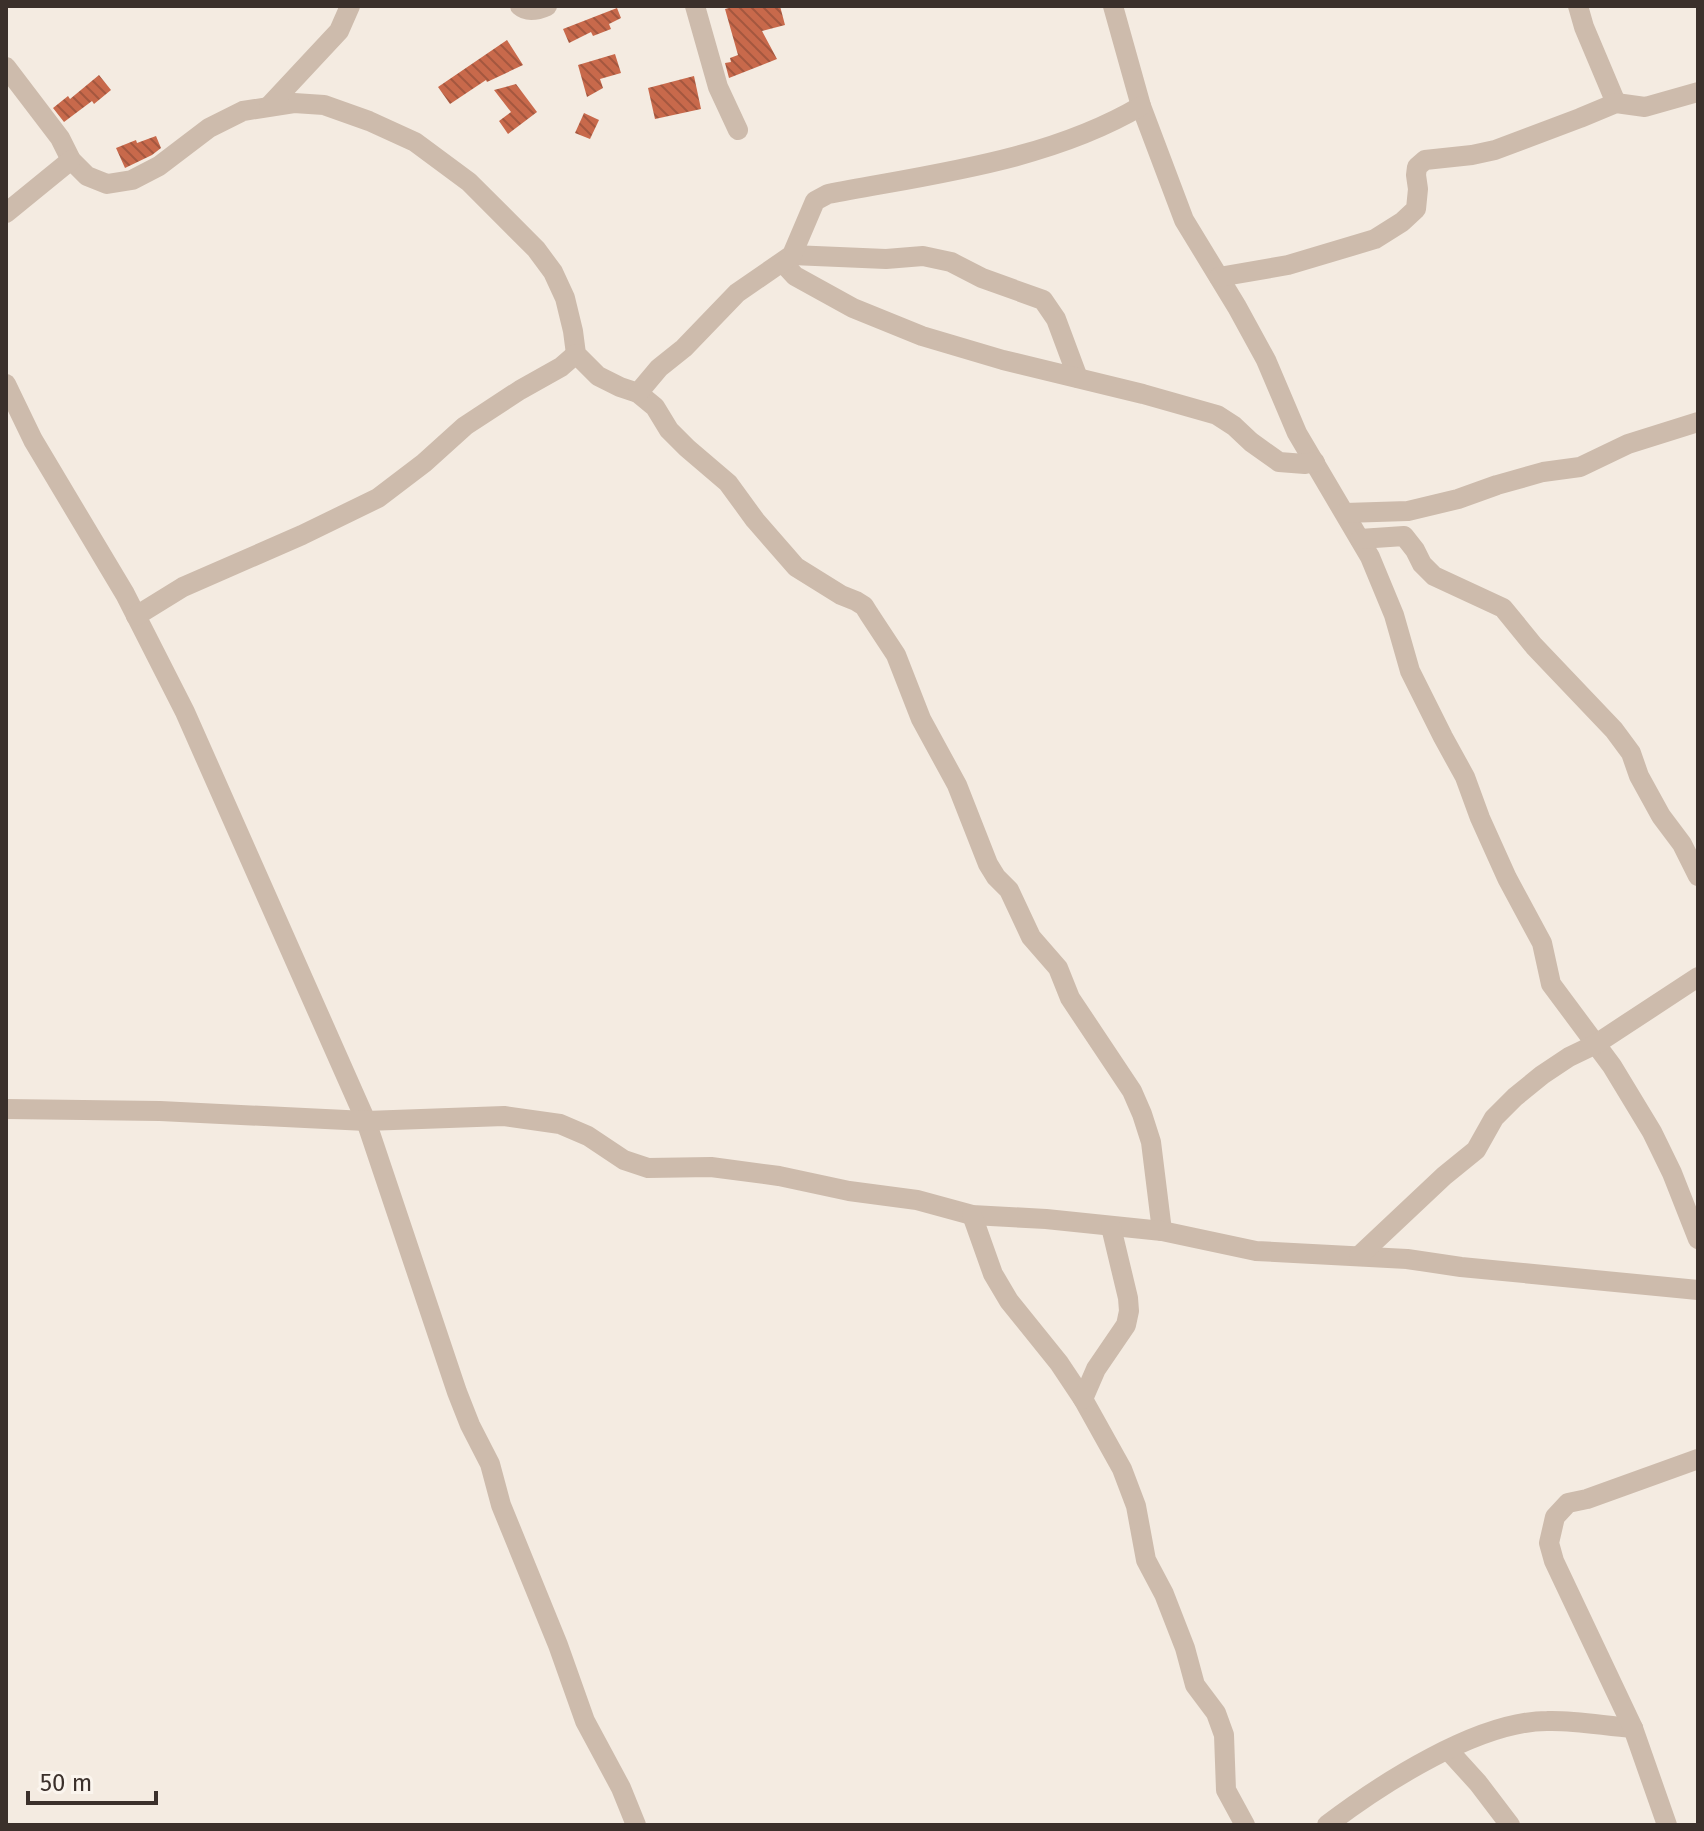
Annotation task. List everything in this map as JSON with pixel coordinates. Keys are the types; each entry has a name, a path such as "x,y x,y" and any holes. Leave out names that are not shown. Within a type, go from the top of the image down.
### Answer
{"street":[{"path":"269,106 339,31 350,6"},
{"path":"520,6 525,10 540,10 547,6"},
{"path":"695,6 718,87 738,130"},
{"path":"1113,6 1141,106 1184,220 1266,360 1297,433 1370,557 1394,615 1410,671 1465,777 1507,878 1542,943 1551,984 1629,1092 1672,1173 1698,1239"},
{"path":"1578,6 1616,103"},
{"path":"6,67 60,138 71,160 87,176 107,184 132,180 159,166 209,128 243,111 294,103 324,105 415,142 469,182 536,249 553,272 565,298 576,354 598,376 638,393 655,407 669,430 728,483 796,567 817,582 864,606 896,655 921,719 957,785 988,864 1009,890 1031,937 1058,968 1070,998 1132,1091 1151,1142 1162,1231"},
{"path":"1219,277 1288,265 1375,239 1416,209 1417,167 1425,160 1495,150 1616,103 1645,107 1698,92"},
{"path":"638,393 659,368 684,348 737,293 787,259 815,201 828,194 998,161 1085,133 1141,106"},
{"path":"6,213 71,160"},
{"path":"787,259 923,256 951,262 982,278 1043,300 1056,319 1078,378"},
{"path":"787,259 795,276 853,308 922,336 1217,415 1279,462 1315,462"},
{"path":"136,616 183,587 378,498 465,426 561,367 576,354"},
{"path":"6,384 33,440 125,594 185,712 366,1121 457,1392 490,1464 501,1505 585,1721 621,1788 636,1825"},
{"path":"1345,513 1408,511 1458,499 1543,472 1580,467 1628,444 1698,422"},
{"path":"1408,511 1404,536 1422,564 1434,576 1503,608 1534,646 1614,730 1631,753 1639,776 1661,816 1682,844 1698,876"},
{"path":"1360,539 1404,536"},
{"path":"1359,1256 1476,1150 1494,1118 1515,1097 1569,1057 1596,1044 1698,977"},
{"path":"6,1109 160,1111 366,1121 504,1116 560,1124 588,1136 624,1160 648,1168 711,1167 779,1176 849,1191 917,1200 972,1215 1162,1231 1256,1251 1359,1256 1698,1290"},
{"path":"972,1215 993,1274 1009,1301 1059,1363 1083,1399 1122,1469 1136,1506 1146,1560 1164,1594 1195,1685 1216,1713 1224,1735 1226,1790 1245,1825"},
{"path":"1083,1399 1096,1369 1126,1325 1129,1311 1111,1227"},
{"path":"1667,1825 1633,1728 1554,1561 1549,1543 1555,1517 1568,1503 1698,1459"},
{"path":"1327,1825 1430,1758 1499,1729 1546,1721 1633,1728"},
{"path":"1448,1750 1510,1825"}],"building":[{"path":"780,6 785,25 762,31 777,59 729,78 725,63 738,55 725,9"},
{"path":"617,8 621,18 609,24 611,29 593,36 591,32 569,43 563,29"},
{"path":"507,40 523,65 486,80 450,104 438,87"},
{"path":"615,54 621,73 600,79 603,88 587,97 578,65"},
{"path":"99,75 111,90 64,122 53,108 68,96 70,99"},
{"path":"694,76 701,109 655,119 648,88"},
{"path":"516,84 537,112 508,134 499,121 511,112 494,90"},
{"path":"584,113 599,120 590,139 575,133"},
{"path":"156,136 161,148 125,168 116,148"}]}
